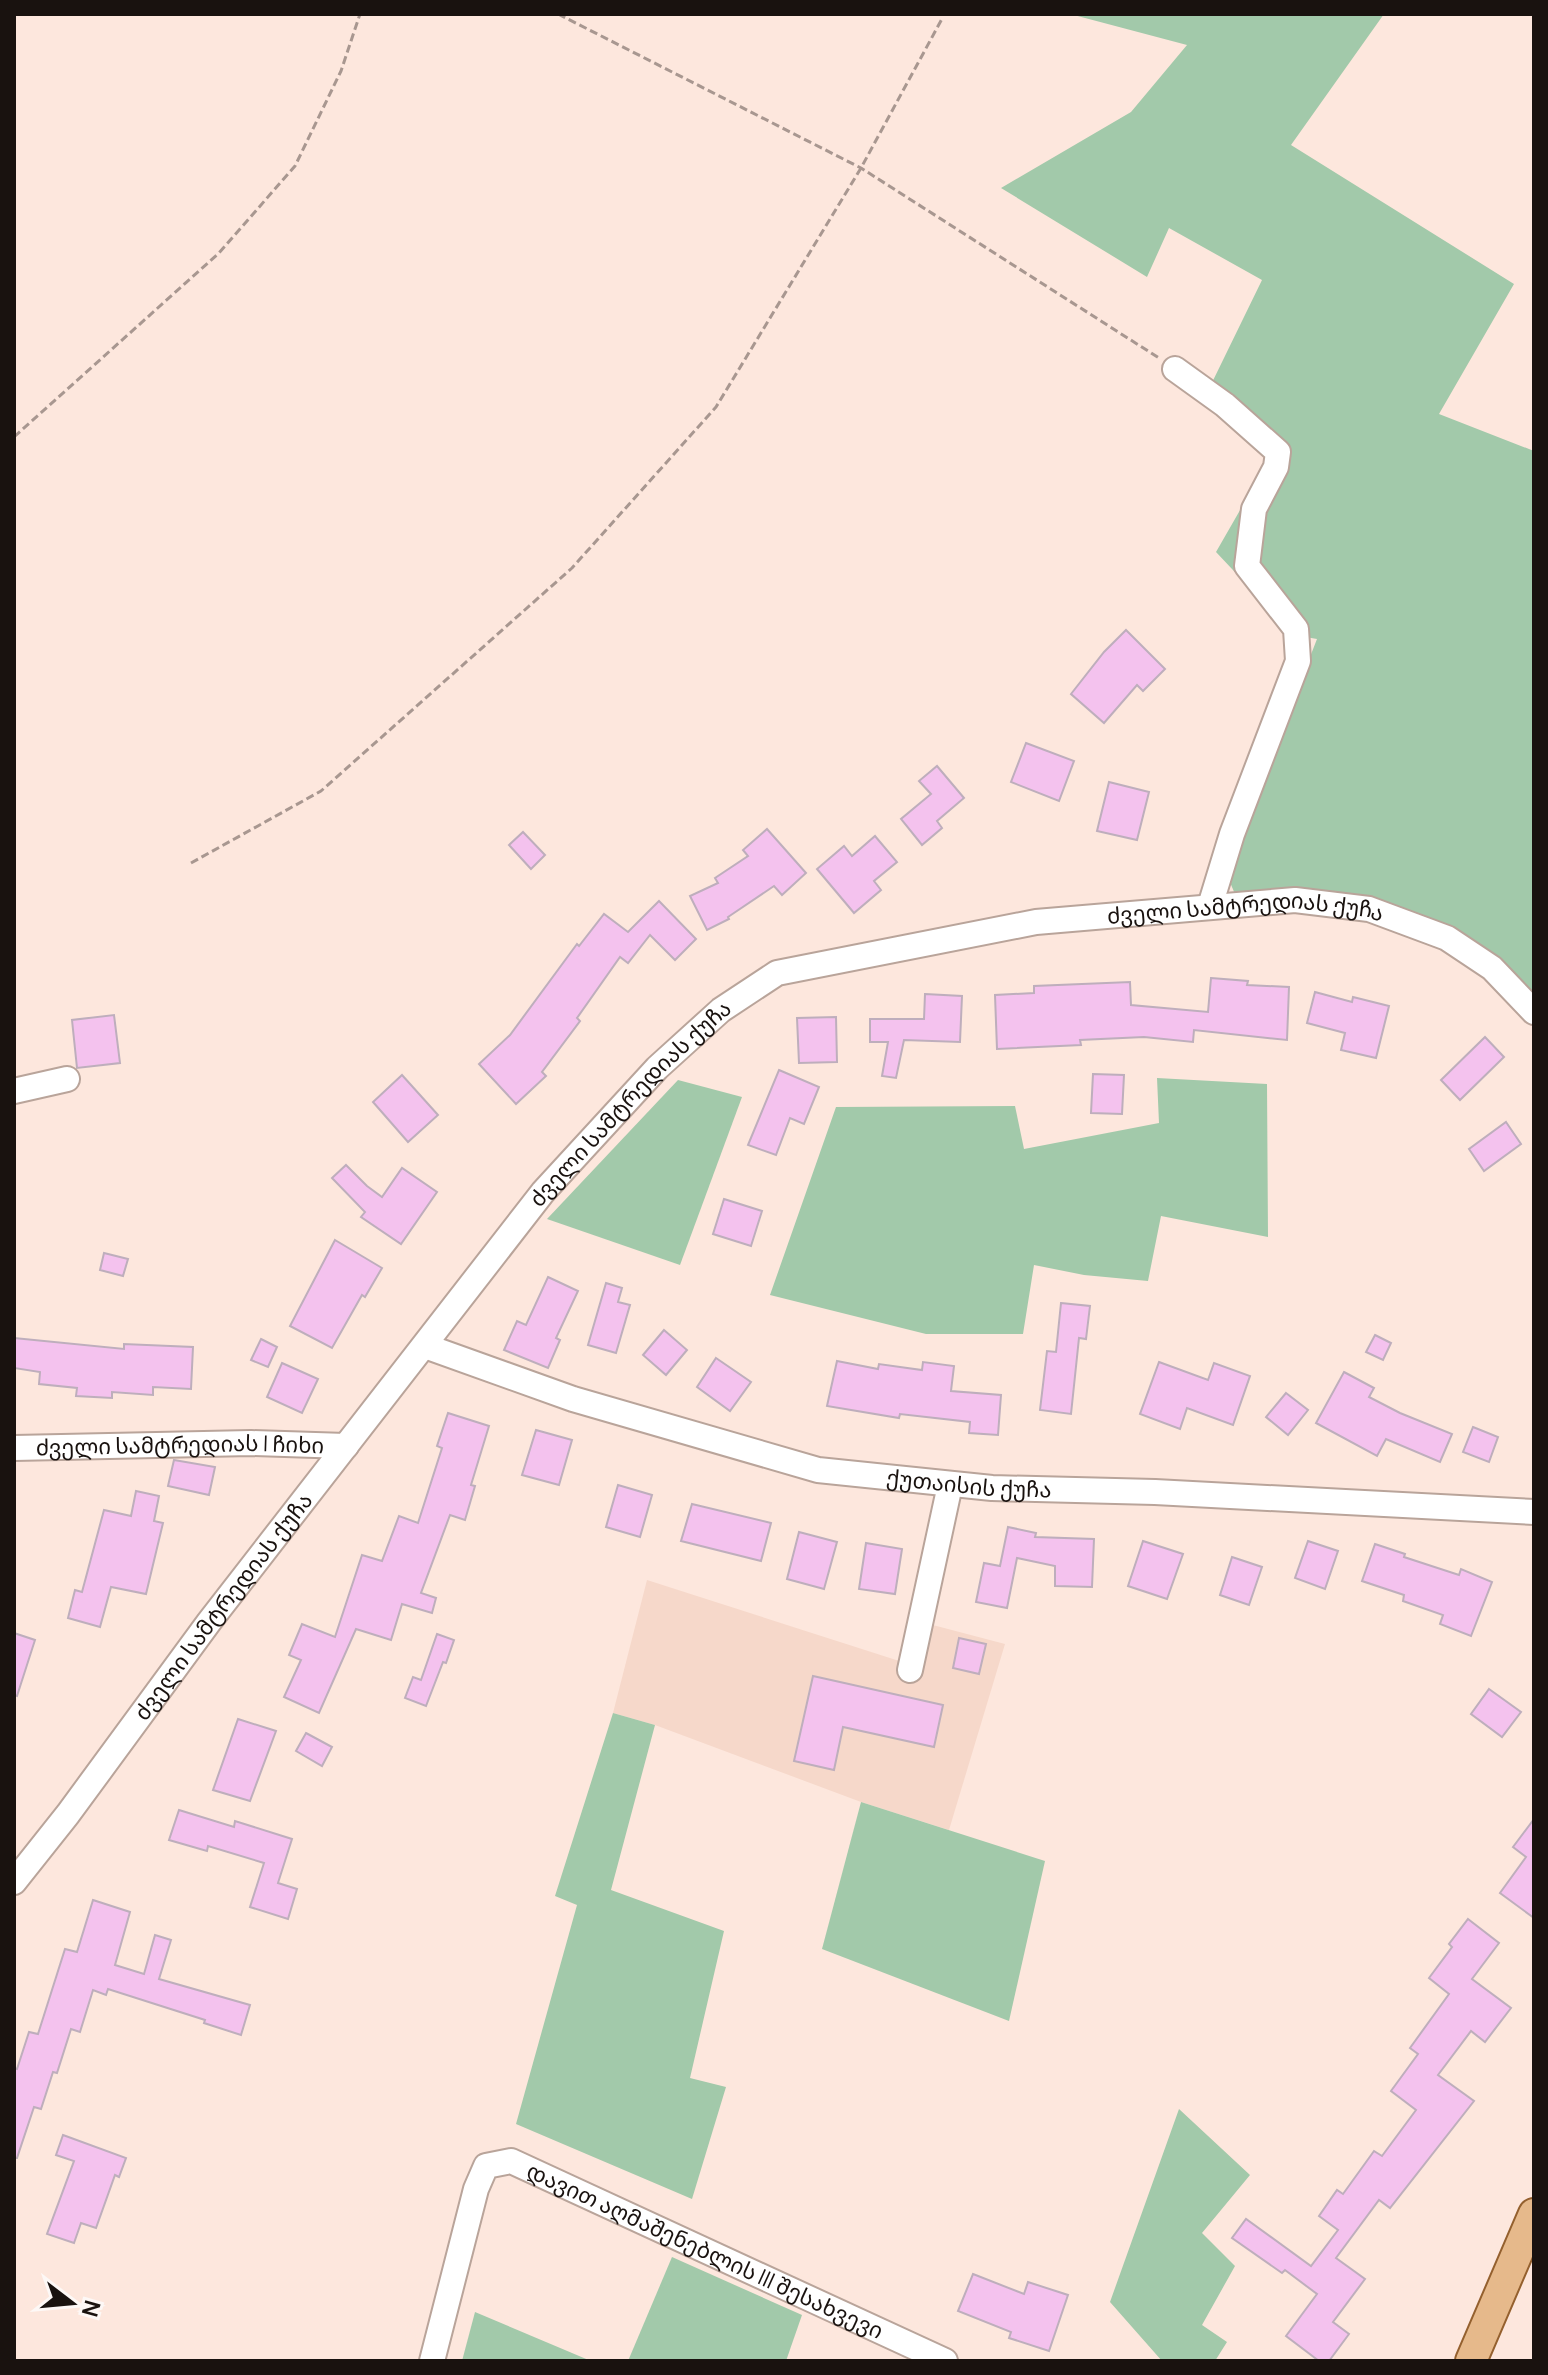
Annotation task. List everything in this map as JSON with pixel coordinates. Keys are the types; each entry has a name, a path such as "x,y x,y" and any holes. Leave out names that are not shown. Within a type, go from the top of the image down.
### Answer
{"main road":[{"path":"1471,2361 1534,2214"}],"street":[{"path":"1175,369 1225,405 1278,452 1276,467 1254,509 1247,566 1296,629 1298,661 1232,834 1210,906"},
{"name":"ძველი სამტრედიას ქუჩა","path":"14,1882 209,1622 543,1192 657,1068 721,1010 777,973 1036,922 1295,900 1369,909 1447,938 1492,968 1534,1012"},
{"path":"14,1091 67,1079"},
{"name":"ქუთაისის ქუჩა","path":"425,1346 573,1399 818,1470 950,1485 1534,1512"},
{"name":"ძველი სამტრედიას I ჩიხი","path":"14,1448 251,1443 346,1446"},
{"path":"910,1670 950,1485"},
{"name":"დავით აღმაშენებლის III შესახვევი","path":"432,2361 476,2189 486,2166 511,2161 945,2361"}],"path":[{"path":"14,437 219,253 295,166 341,71 360,14"},
{"path":"558,14 861,168 1175,369"},
{"path":"191,863 321,791 572,568 716,407 861,168 943,17"}],"shaded area":[{"path":"647,1580 918,1667 929,1624 1005,1644 949,1830 861,1802 655,1725 613,1713"}],"green space":[{"path":"1070,14 1384,14 1291,145 1514,284 1439,414 1534,451 1534,1000 1511,978 1436,920 1369,904 1235,894 1226,873 1317,639 1294,635 1216,552 1274,451 1204,399 1262,280 1169,228 1147,277 1001,188 1131,112 1187,45"},
{"path":"1157,1078 1267,1084 1268,1237 1161,1216 1148,1281 1084,1275 1034,1265 1023,1334 926,1334 770,1295 836,1107 1015,1106 1024,1149 1159,1123"},
{"path":"678,1080 742,1097 680,1265 547,1219"},
{"path":"613,1713 655,1725 611,1890 724,1931 690,2078 726,2087 692,2199 516,2124 577,1905 555,1896"},
{"path":"861,1802 1045,1861 1009,2021 822,1949"},
{"path":"1179,2109 1250,2175 1202,2233 1235,2266 1202,2325 1227,2342 1215,2361 1162,2361 1110,2302"},
{"path":"672,2257 802,2315 786,2361 628,2361"},
{"path":"475,2312 591,2361 462,2361"}],"building":[{"path":"1126,630 1165,669 1143,691 1137,685 1104,723 1071,694"},
{"path":"1026,743 1074,761 1059,801 1011,782"},
{"path":"937,766 964,798 937,821 942,828 922,845 901,819 931,794 919,781"},
{"path":"1109,782 1149,792 1137,840 1097,831"},
{"path":"767,829 806,873 782,895 774,886 729,919 707,930 690,896 718,883 715,878 748,856 743,850"},
{"path":"523,832 545,855 531,869 509,845"},
{"path":"875,836 897,862 874,881 881,890 854,913 817,869 844,846 852,856"},
{"path":"659,901 696,939 675,960 650,935 628,963 620,957 577,1018 580,1021 542,1072 546,1076 516,1104 479,1064 510,1035 577,944 579,946 604,914 628,932"},
{"path":"1211,978 1248,981 1247,985 1289,987 1287,1040 1194,1030 1193,1042 1144,1037 1080,1040 1081,1045 997,1049 995,995 1034,993 1034,986 1130,982 1131,1005 1208,1012"},
{"path":"1315,992 1352,1002 1353,997 1389,1006 1376,1058 1341,1050 1345,1033 1307,1023"},
{"path":"925,994 962,996 960,1042 904,1040 896,1078 882,1076 888,1042 870,1042 870,1019 924,1019"},
{"path":"114,1015 120,1063 77,1068 72,1020"},
{"path":"836,1017 837,1062 799,1063 797,1018"},
{"path":"1485,1037 1504,1057 1460,1100 1441,1080"},
{"path":"779,1070 819,1087 804,1124 790,1118 776,1155 748,1145"},
{"path":"1093,1074 1124,1075 1122,1114 1091,1113"},
{"path":"402,1075 438,1115 408,1142 373,1102"},
{"path":"1506,1122 1521,1144 1484,1171 1469,1149"},
{"path":"346,1165 382,1197 402,1168 437,1192 401,1244 361,1217 365,1212 332,1178"},
{"path":"724,1199 762,1211 751,1246 713,1234"},
{"path":"335,1240 382,1268 365,1297 362,1295 332,1348 290,1326"},
{"path":"104,1253 128,1259 123,1276 100,1270"},
{"path":"548,1277 578,1291 556,1338 560,1340 548,1368 504,1350 517,1321 526,1325"},
{"path":"606,1283 622,1288 618,1302 630,1305 616,1353 588,1345"},
{"path":"1061,1303 1090,1306 1086,1339 1079,1338 1071,1414 1040,1410 1047,1351 1056,1352"},
{"path":"664,1330 687,1350 666,1375 643,1355"},
{"path":"1375,1335 1391,1343 1383,1360 1366,1352"},
{"path":"14,1338 124,1349 124,1344 193,1347 191,1389 153,1387 153,1395 112,1392 112,1398 76,1396 77,1388 39,1384 40,1372 14,1368"},
{"path":"261,1339 277,1347 268,1367 251,1360"},
{"path":"716,1358 751,1382 730,1411 697,1387"},
{"path":"837,1361 878,1369 879,1364 922,1370 923,1362 954,1366 951,1391 1001,1395 998,1435 969,1433 970,1422 900,1414 899,1418 827,1406"},
{"path":"1159,1362 1208,1380 1214,1363 1250,1376 1233,1425 1187,1408 1180,1429 1140,1414"},
{"path":"282,1363 318,1379 302,1413 267,1397"},
{"path":"1344,1372 1374,1388 1369,1397 1452,1434 1440,1462 1386,1439 1377,1456 1316,1423"},
{"path":"1286,1393 1308,1410 1288,1435 1266,1417"},
{"path":"448,1413 489,1426 471,1485 475,1486 465,1520 450,1515 421,1593 436,1598 432,1613 402,1604 391,1640 356,1629 319,1713 284,1697 301,1660 289,1655 302,1624 335,1637 362,1555 382,1561 399,1516 418,1523 442,1448 437,1446"},
{"path":"1473,1427 1498,1437 1489,1462 1463,1452"},
{"path":"536,1430 572,1440 559,1485 522,1475"},
{"path":"174,1460 215,1467 209,1495 168,1486"},
{"path":"618,1485 652,1495 640,1537 606,1527"},
{"path":"136,1491 159,1496 154,1521 163,1523 146,1594 111,1587 100,1627 68,1618 75,1590 82,1592 104,1510 131,1516"},
{"path":"692,1504 771,1523 761,1561 681,1541"},
{"path":"1008,1527 1036,1533 1035,1537 1094,1539 1092,1587 1055,1586 1055,1566 1017,1558 1007,1608 976,1602 984,1563 1000,1566"},
{"path":"799,1532 837,1542 824,1589 787,1579"},
{"path":"1143,1541 1183,1554 1167,1599 1128,1586"},
{"path":"1308,1541 1338,1551 1325,1589 1295,1578"},
{"path":"866,1543 902,1549 895,1594 859,1589"},
{"path":"1375,1544 1459,1575 1461,1569 1492,1582 1471,1636 1440,1624 1443,1615 1403,1601 1404,1595 1362,1581"},
{"path":"1232,1557 1262,1567 1249,1605 1220,1595"},
{"path":"14,1633 35,1640 17,1696 14,1695"},
{"path":"437,1634 454,1640 426,1706 405,1698 413,1677 421,1680"},
{"path":"959,1638 986,1644 979,1674 953,1668"},
{"path":"813,1676 943,1705 934,1747 843,1727 834,1770 794,1761"},
{"path":"1489,1689 1521,1712 1502,1737 1471,1714"},
{"path":"238,1719 276,1731 250,1801 213,1790"},
{"path":"306,1733 332,1747 322,1766 296,1751"},
{"path":"179,1810 234,1827 235,1821 292,1839 278,1883 297,1889 288,1919 250,1907 264,1863 208,1846 207,1851 169,1840"},
{"path":"1534,1819 1534,1918 1500,1893 1526,1857 1513,1847"},
{"path":"93,1900 130,1912 115,1965 144,1974 155,1935 171,1940 159,1979 250,2005 241,2035 204,2023 205,2020 108,1989 106,1995 93,1990 80,2032 71,2029 57,2073 53,2072 41,2109 34,2107 17,2158 14,2158 14,2068 17,2069 29,2032 38,2034 65,1949 77,1952"},
{"path":"1468,1919 1499,1943 1472,1979 1511,2008 1485,2042 1471,2031 1438,2075 1474,2101 1390,2208 1379,2200 1336,2258 1365,2279 1333,2322 1349,2334 1329,2361 1319,2361 1286,2336 1317,2294 1285,2270 1282,2273 1232,2238 1246,2219 1311,2266 1338,2230 1319,2216 1337,2190 1343,2194 1374,2151 1382,2156 1416,2110 1391,2091 1418,2054 1410,2048 1449,1994 1429,1978"},
{"path":"63,2135 126,2158 119,2177 115,2175 96,2228 81,2223 74,2243 47,2234 74,2161 56,2155"},
{"path":"973,2274 1024,2294 1028,2282 1068,2295 1049,2351 1009,2338 1011,2332 958,2311"}]}
